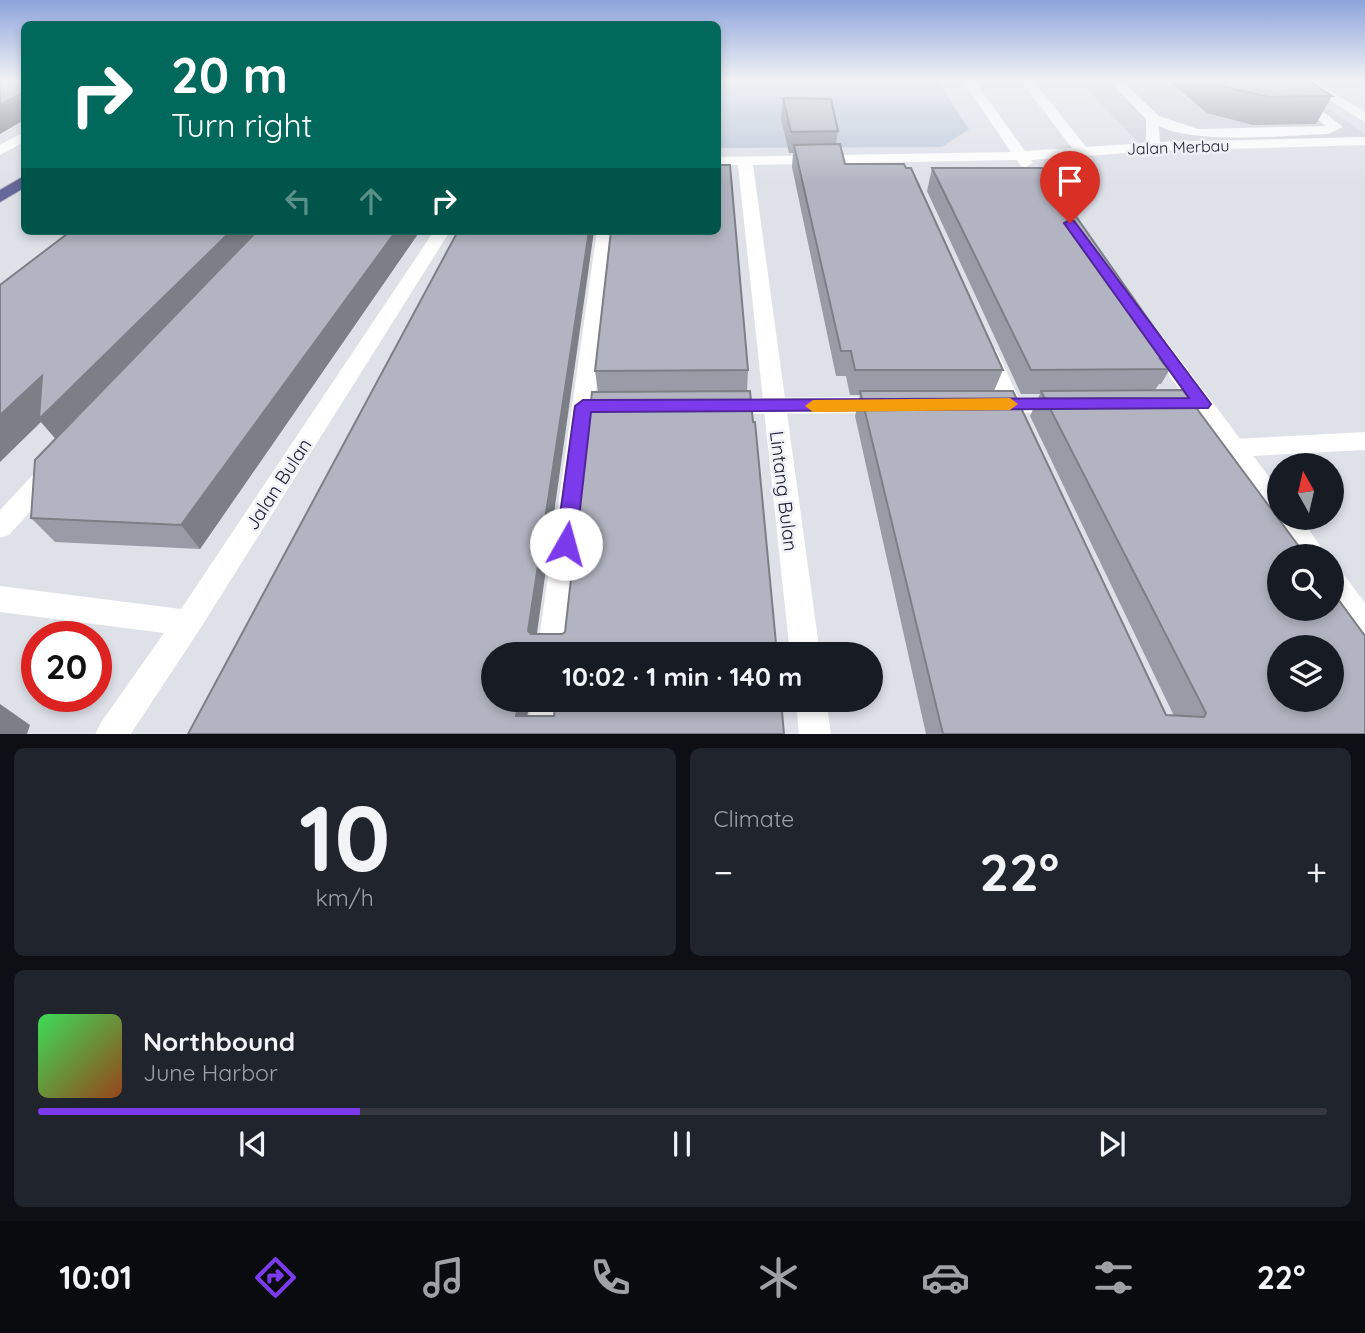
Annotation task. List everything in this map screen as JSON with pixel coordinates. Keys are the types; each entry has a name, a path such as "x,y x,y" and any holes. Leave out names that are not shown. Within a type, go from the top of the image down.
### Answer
{"street":[{"path":"991,114 1037,178"},
{"path":"1053,114 1082,152"},
{"name":"Jalan Merbau","path":"1149,114 1153,118"},
{"path":"1153,147 1153,118 1198,133 1328,130 1336,127 1321,114"},
{"path":"0,151 21,138"},
{"name":"Jalan Merbau","path":"721,161 1020,156 1153,147 1365,141"},
{"path":"902,159 912,184"},
{"name":"Lintang Bulan","path":"745,161 803,642"},
{"name":"Jalan Bulan","path":"111,734 188,623 439,235"},
{"path":"554,642 604,235"},
{"path":"1144,325 1267,493"},
{"path":"978,331 1022,430"},
{"path":"983,405 1079,404"},
{"path":"1175,404 1202,404"},
{"path":"705,406 913,405"},
{"path":"583,406 637,406"},
{"path":"1234,448 1365,441"},
{"path":"0,527 67,456"},
{"path":"1344,597 1365,626"},
{"path":"0,599 188,623"},
{"path":"542,734 545,712"},
{"path":"812,712 815,734"}],"shaded area":[{"path":"721,114 959,114 969,129 942,147 721,148"},
{"path":"1111,114 1336,114 1365,134 1365,138 1138,142"}],"building":[{"path":"787,114 834,114 838,131 791,132"},
{"path":"840,144 845,164 904,164 906,168 911,168 1003,370 855,370 851,351 841,351 794,145"},
{"path":"721,165 730,165 748,370 595,371 611,235 721,235"},
{"path":"932,168 1042,168 1176,359 1160,359 1168,369 1031,370"},
{"path":"66,235 227,235 39,419 42,376 0,415 0,285"},
{"path":"253,235 393,235 181,525 31,518 35,460"},
{"path":"456,235 588,235 528,631 531,634 565,632 592,392 750,391 776,642 481,642 481,712 554,716 554,712 782,712 784,734 188,734"},
{"path":"1183,390 1267,503 1267,530 1287,530 1297,544 1267,544 1267,621 1344,621 1344,607 1365,636 1365,734 943,734 860,391 1013,391 1166,715 1204,717 1206,713 1041,391"}],"slow traffic":[{"path":"813,406 1010,404"}],"route":[{"path":"566,544 583,406 1202,404 1070,223"}]}
